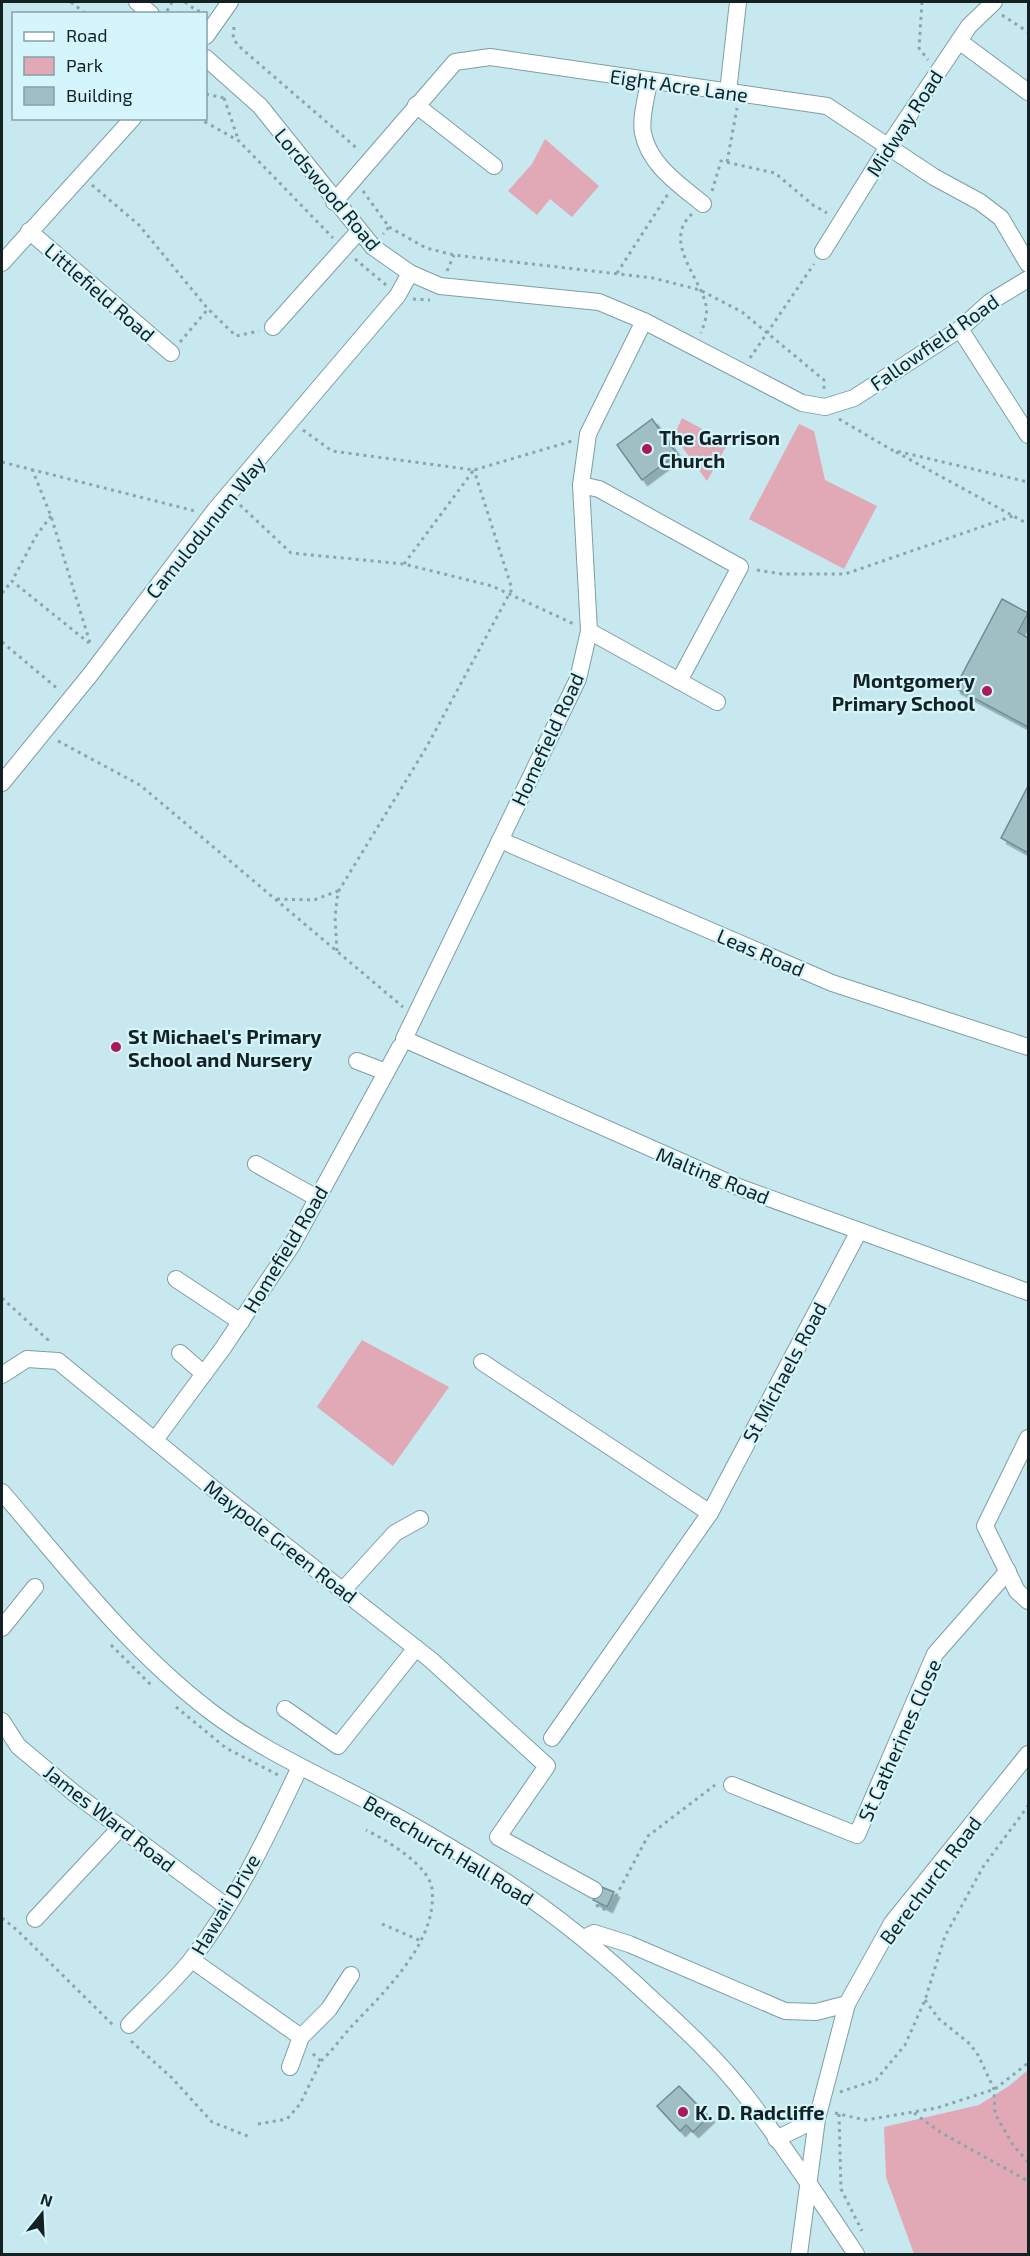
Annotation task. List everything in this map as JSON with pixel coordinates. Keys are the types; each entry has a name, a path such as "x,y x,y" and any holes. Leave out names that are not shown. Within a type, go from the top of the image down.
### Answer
{"street":[{"path":"137,2 149,12"},
{"path":"733,93 738,2"},
{"path":"207,35 230,3"},
{"name":"Midway Road","path":"823,251 889,145 969,26 992,4"},
{"path":"959,41 1029,92"},
{"name":"Eight Acre Lane","path":"334,202 416,105 455,63 490,57 827,106 934,177 980,202 1001,218 1029,264"},
{"name":"Lordswood Road","path":"207,59 260,106 334,202 373,247 410,273 440,286 599,302 644,321"},
{"path":"649,81 642,132 650,150 664,171 703,204"},
{"path":"416,105 494,166"},
{"name":"Littlefield Road","path":"2,263 131,120"},
{"name":"Littlefield Road","path":"30,231 171,352"},
{"path":"273,327 359,231"},
{"name":"Camulodunum Way","path":"2,783 97,665 215,510 298,427 403,297 410,273"},
{"name":"Fallowfield Road","path":"825,407 854,398 960,329 990,302 1029,279"},
{"path":"644,321 802,403 825,407"},
{"name":"Homefield Road","path":"155,1440 241,1322 292,1245 402,1043 578,679 589,631 581,485 587,441 644,321"},
{"path":"960,329 1029,435"},
{"path":"581,485 599,489 740,567 679,681"},
{"path":"589,631 717,702"},
{"name":"Leas Road","path":"500,840 832,983 1029,1047"},
{"name":"Malting Road","path":"402,1043 741,1188 1029,1292"},
{"path":"357,1061 386,1072"},
{"path":"256,1164 317,1197"},
{"name":"St Michaels Road","path":"552,1738 710,1513 859,1231"},
{"path":"176,1279 241,1322"},
{"path":"180,1353 204,1374"},
{"path":"2,1375 27,1359 46,1359"},
{"name":"Maypole Green Road","path":"46,1359 58,1361 74,1377 344,1589 416,1648 547,1766 498,1838 594,1890"},
{"path":"482,1362 710,1513"},
{"path":"1029,1438 985,1526 1017,1591 1029,1601"},
{"name":"Berechurch Hall Road","path":"2,1492 135,1644 212,1713 300,1767 378,1806 472,1860 536,1901 584,1938 687,2031 747,2097 809,2183 856,2254"},
{"path":"344,1589 395,1533 420,1519"},
{"name":"St Catherines Close","path":"732,1785 857,1835 935,1654 1008,1571"},
{"path":"2,1628 35,1587"},
{"path":"285,1709 338,1746 416,1648"},
{"name":"James Ward Road","path":"3,1726 18,1746 74,1793 227,1907"},
{"name":"Berechurch Road","path":"799,2254 820,2106 847,2004 892,1923 1029,1754"},
{"name":"Hawaii Drive","path":"129,2025 192,1960 227,1907 274,1821 300,1767"},
{"path":"35,1919 120,1828"},
{"path":"584,1938 594,1933 629,1944 785,2011 816,2012 847,2004"},
{"path":"192,1960 300,2040"},
{"path":"290,2067 300,2040 329,2009 351,1975"},
{"path":"776,2139 820,2106"}],"path":[{"path":"71,2 84,12"},
{"path":"185,2 197,10 208,11"},
{"path":"922,2 919,48 938,72"},
{"path":"230,3 241,16 234,27 232,39 370,160"},
{"path":"992,4 1029,32"},
{"path":"727,162 733,93"},
{"path":"224,98 239,141"},
{"path":"202,120 239,141 343,249 403,297 434,301 454,255"},
{"path":"695,348 706,317 706,306 681,245 682,231 688,218 712,192 721,161 775,173 813,205 842,221"},
{"path":"80,176 139,225 208,309 236,336 273,327"},
{"path":"617,273 676,182"},
{"path":"368,183 362,190 389,227 426,248 454,255 653,278 700,290 742,312 824,380 825,407 839,419 1029,524"},
{"path":"373,247 389,227"},
{"path":"740,371 823,251"},
{"path":"171,352 208,309"},
{"path":"298,427 311,422"},
{"path":"297,440 298,427"},
{"path":"298,427 332,451 474,470 571,441 587,441"},
{"path":"892,450 1029,482"},
{"path":"2,462 192,511 215,510"},
{"path":"32,469 51,516 97,665"},
{"path":"404,564 474,470"},
{"path":"337,951 334,917 339,890 426,748 512,589 474,470"},
{"path":"232,514 247,497"},
{"path":"240,505 291,553 404,564 492,585 589,631"},
{"path":"2,593 12,581 36,536 51,516"},
{"path":"740,567 782,574 845,574 1012,516"},
{"path":"12,581 91,644"},
{"path":"2,642 70,699"},
{"path":"51,738 140,785 415,1016"},
{"path":"276,900 314,900 339,890"},
{"path":"2,1298 48,1340 46,1359"},
{"path":"594,1890 590,1902 608,1911 648,1836 726,1778 732,1785"},
{"path":"1029,1806 983,1867 945,1936 925,2000 905,2045 876,2080 830,2095 820,2106 839,2114 865,2120 913,2112 968,2100 994,2089 1029,2063"},
{"path":"258,2124 287,2119 300,2104 321,2061 392,1984 427,1929 432,1888 414,1860 387,1841 366,1830"},
{"path":"382,1924 421,1941"},
{"path":"925,2000 939,2019 970,2044 994,2089 995,2114 1013,2145 1029,2162"},
{"path":"300,2040 321,2061"},
{"path":"913,2112 980,2156 1029,2181"},
{"path":"839,2114 842,2189 865,2236"}],"green space":[{"path":"545,139 599,186 572,217 550,199 537,215 508,191 532,164"},
{"path":"682,418 728,443 707,481 674,436"},
{"path":"799,424 814,431 825,480 877,506 844,569 749,519"},
{"path":"362,1340 449,1387 393,1466 317,1407"},
{"path":"1028,2070 1028,2254 914,2254 886,2177 884,2127 979,2105 1009,2086"}],"building":[{"name":"The Garrison Church","path":"652,419 677,454 642,480 617,445"},
{"path":"1002,599 1028,613 1018,632 1028,638 1028,727 955,688"},
{"path":"1028,786 1028,853 1001,838"},
{"path":"599,1886 614,1892 607,1907 593,1900"},
{"name":"K. D. Radcliffe","path":"679,2086 709,2117 693,2132 686,2125 680,2131 657,2106"}],"place":[{"name":"The Garrison Church","path":"647,449"},
{"name":"Montgomery Primary School","path":"987,691"},
{"name":"St Michael's Primary School and Nursery","path":"116,1047"},
{"name":"K. D. Radcliffe","path":"683,2112"}]}
